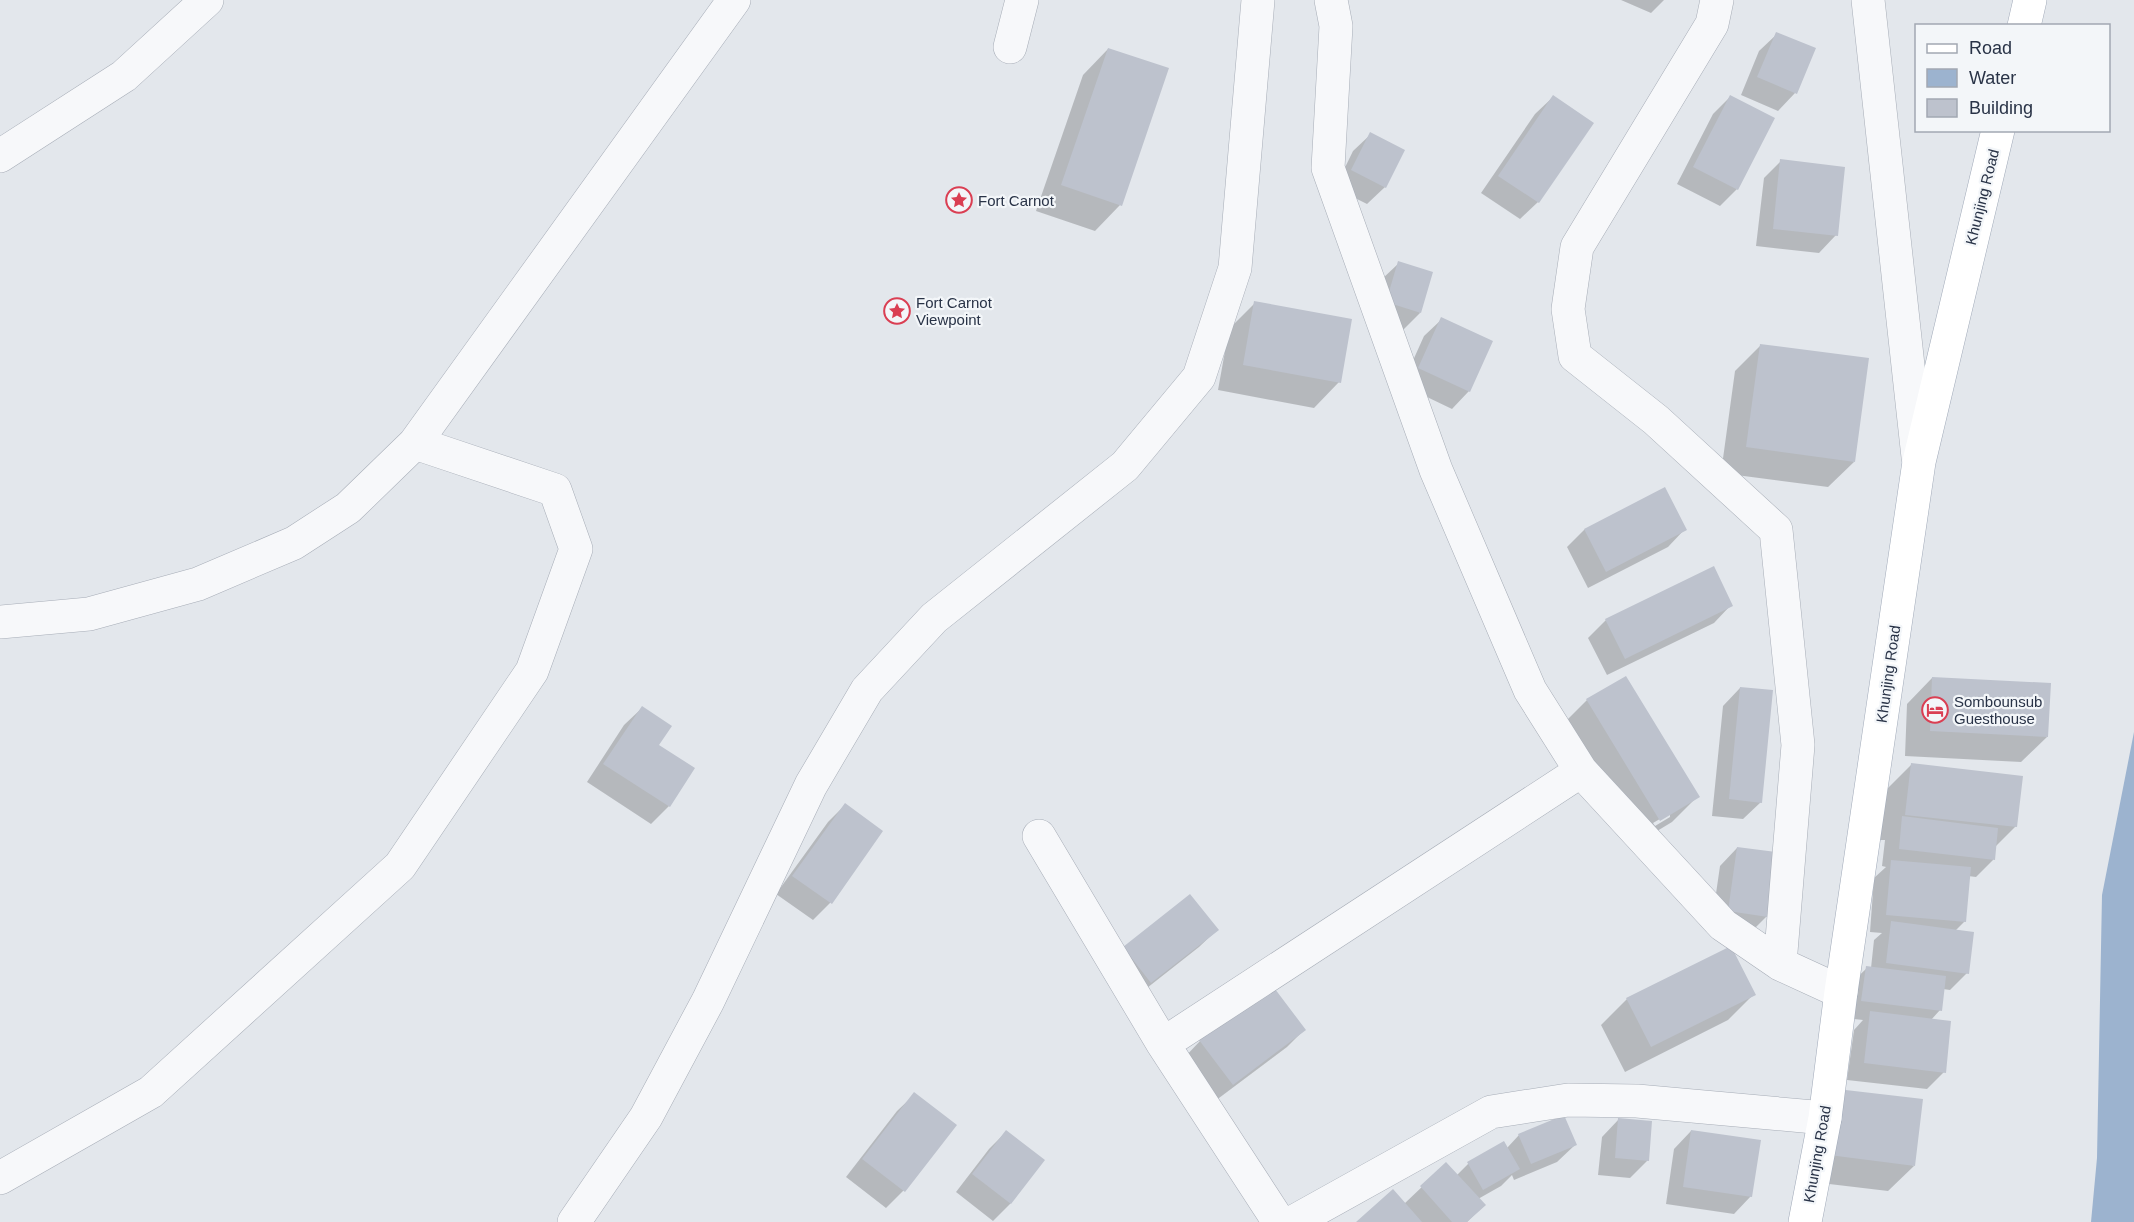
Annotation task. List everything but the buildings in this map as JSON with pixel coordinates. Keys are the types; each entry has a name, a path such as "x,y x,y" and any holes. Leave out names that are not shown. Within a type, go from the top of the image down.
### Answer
{"main road":[{"path":"2024,24 2030,0"},
{"name":"Khunjing Road","path":"1805,1222 1825,1118 1841,992 1919,462 1998,132"}],"street":[{"path":"0,156 124,76 207,0"},
{"path":"0,622 89,614 198,584 294,543 348,508 415,443 734,0"},
{"path":"1010,47 1022,0"},
{"path":"574,1222 646,1117 708,1001 811,785 867,690 934,618 1125,466 1199,376 1235,268 1258,0"},
{"path":"1331,0 1336,26 1328,168 1436,470 1530,690 1581,771 1723,926 1780,964 1841,992"},
{"path":"1718,0 1712,24 1578,247 1568,309 1575,356 1656,420 1776,530 1798,745 1780,964"},
{"path":"1868,0 1919,462"},
{"path":"0,1178 151,1092 400,866 532,671 576,549 555,490 415,443"},
{"path":"1163,1044 1581,771"},
{"path":"1040,836 1163,1044 1279,1222"},
{"path":"1293,1222 1491,1112 1568,1100 1625,1101 1825,1118"}],"water":[{"path":"2134,732 2134,1222 2091,1222 2097,1158 2102,895"}],"place":[{"name":"Fort Carnot","path":"959,200"},
{"name":"Fort Carnot Viewpoint","path":"897,311"},
{"name":"Sombounsub Guesthouse","path":"1935,710"}]}
